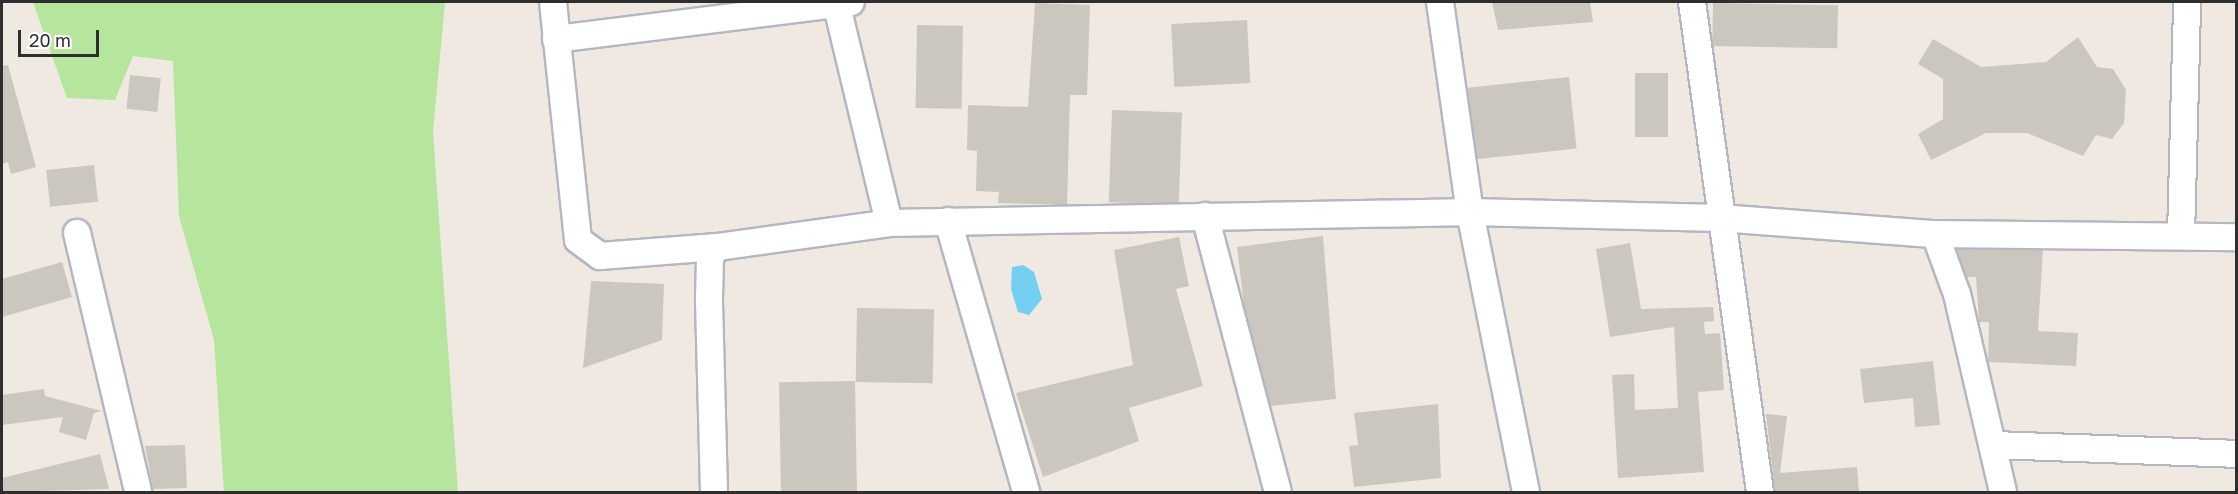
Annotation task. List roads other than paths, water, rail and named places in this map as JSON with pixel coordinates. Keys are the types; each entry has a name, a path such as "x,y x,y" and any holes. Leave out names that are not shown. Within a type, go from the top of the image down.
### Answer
{"street":[{"path":"553,2 578,240 600,255 717,247 889,223 1470,212 1720,218 1935,234 2236,237"},
{"path":"556,39 841,2 889,223"},
{"path":"1440,2 1470,212 1526,492"},
{"path":"1692,2 1720,218 1760,492"},
{"path":"2181,236 2187,2"},
{"path":"1205,216 1278,492"},
{"path":"948,221 1026,492"},
{"path":"77,233 138,492"},
{"path":"1935,234 1957,294 1994,445 2002,492"},
{"path":"714,492 709,298 710,257 717,247"},
{"path":"1994,445 2236,454"}],"water":[{"path":"1023,265 1034,272 1042,299 1029,315 1018,312 1011,289 1012,267"}]}
